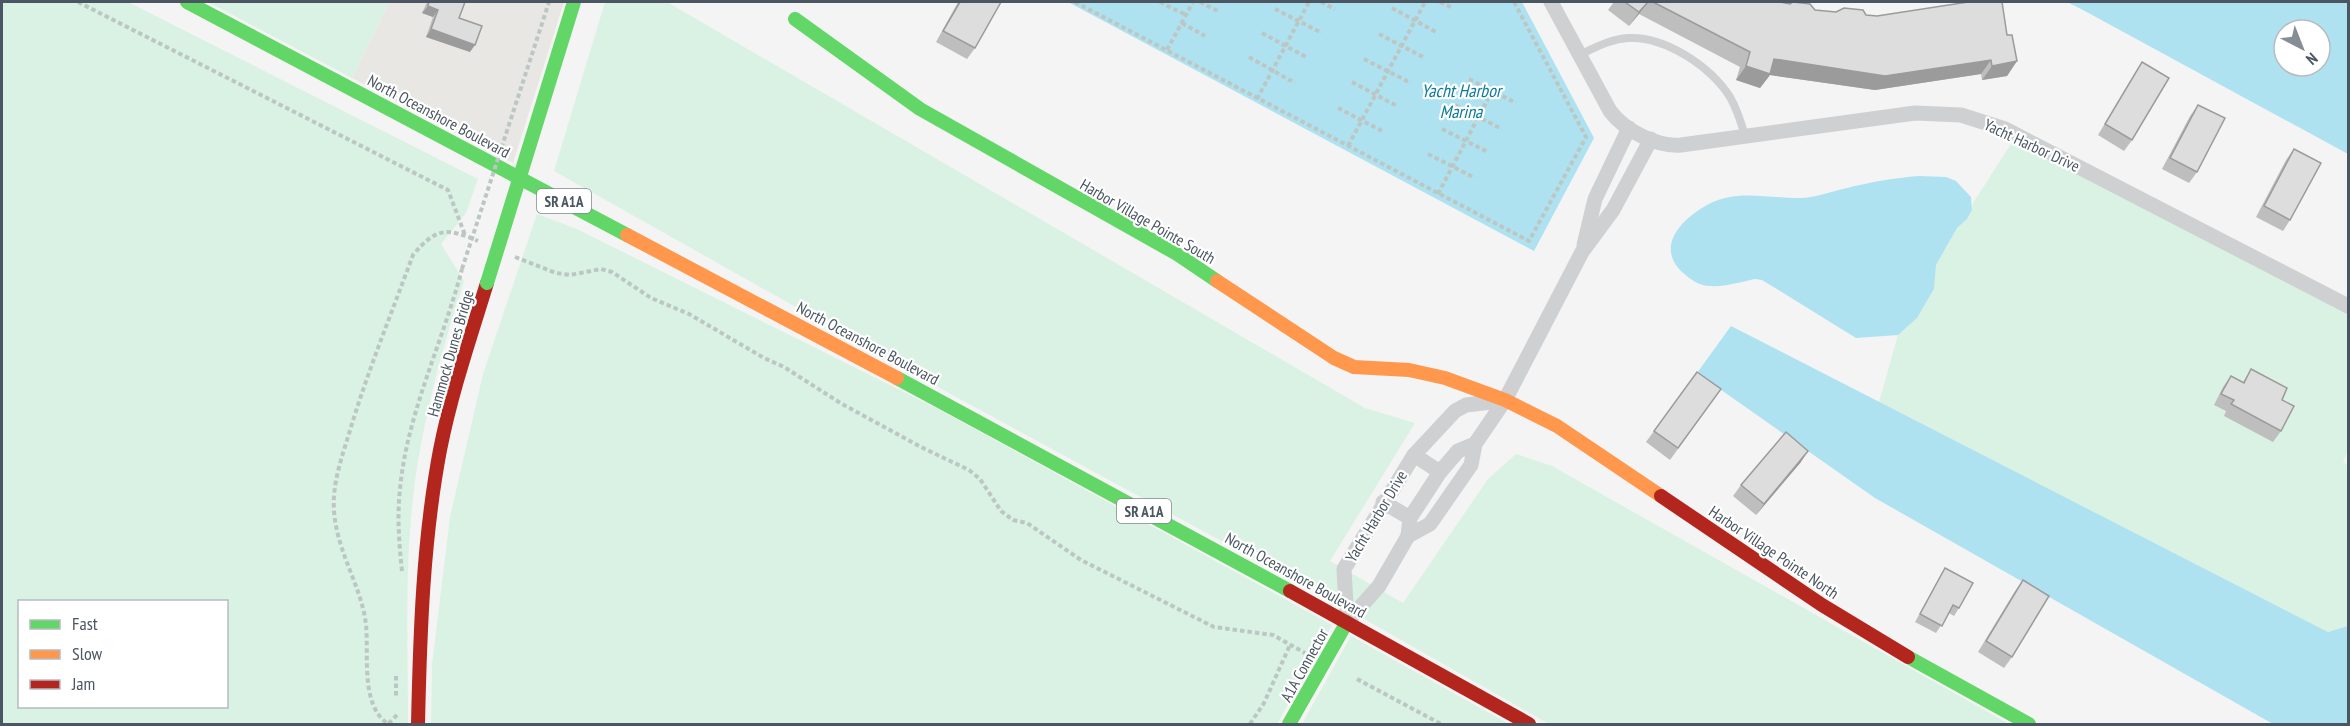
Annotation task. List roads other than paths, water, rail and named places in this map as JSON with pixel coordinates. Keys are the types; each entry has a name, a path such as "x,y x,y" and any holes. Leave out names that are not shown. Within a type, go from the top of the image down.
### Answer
{"main road":[{"name":"North Oceanshore Boulevard","path":"186,2 931,395 1529,724"},
{"name":"Hammock Dunes Bridge","path":"418,724 419,630 433,496 453,395 574,2"},
{"name":"Harbor Village Pointe South","path":"795,19 920,109 1177,254 1344,363 1366,368 1434,374 1505,400"},
{"name":"Harbor Village Pointe North","path":"1505,400 1576,438 1822,604 1884,643 2029,724"},
{"name":"A1A Connector","path":"1289,724 1347,622"}],"street":[{"name":"Yacht Harbor Drive","path":"1551,2 1614,117 1651,139 1676,145 1915,113 1961,115 2005,129 2349,306"},
{"name":"Yacht Harbor Drive","path":"1582,252 1594,199 1629,128"},
{"name":"Yacht Harbor Drive","path":"1408,536 1430,524 1470,465 1475,444 1505,400 1582,252 1613,210 1651,139"},
{"name":"Yacht Harbor Drive","path":"1347,622 1344,568 1414,455 1455,411 1466,405 1505,400"},
{"name":"Yacht Harbor Drive","path":"1347,622 1378,586 1408,536 1410,518 1440,472 1458,451 1475,444"},
{"path":"1414,455 1440,472"},
{"path":"1383,502 1410,518"}],"lane":[{"path":"1579,55 1603,44 1625,38 1648,40 1676,52 1702,68 1722,86 1734,105 1745,136"}],"water":[{"name":"Yacht Harbor Marina","path":"1068,2 1522,2 1594,138 1534,251"},
{"path":"2067,2 2348,2 2348,154 2083,10"},
{"path":"1919,176 1946,177 1956,181 1971,197 1972,210 1967,219 1957,228 1936,265 1934,289 1917,318 1898,335 1856,338 1762,280 1755,279 1721,286 1702,285 1691,280 1682,272 1674,262 1671,253 1671,243 1681,225 1698,211 1718,200 1754,195 1808,197 1874,182"},
{"path":"1731,326 2328,632 2348,626 2348,724 2273,724 1875,498 1697,373"}]}
